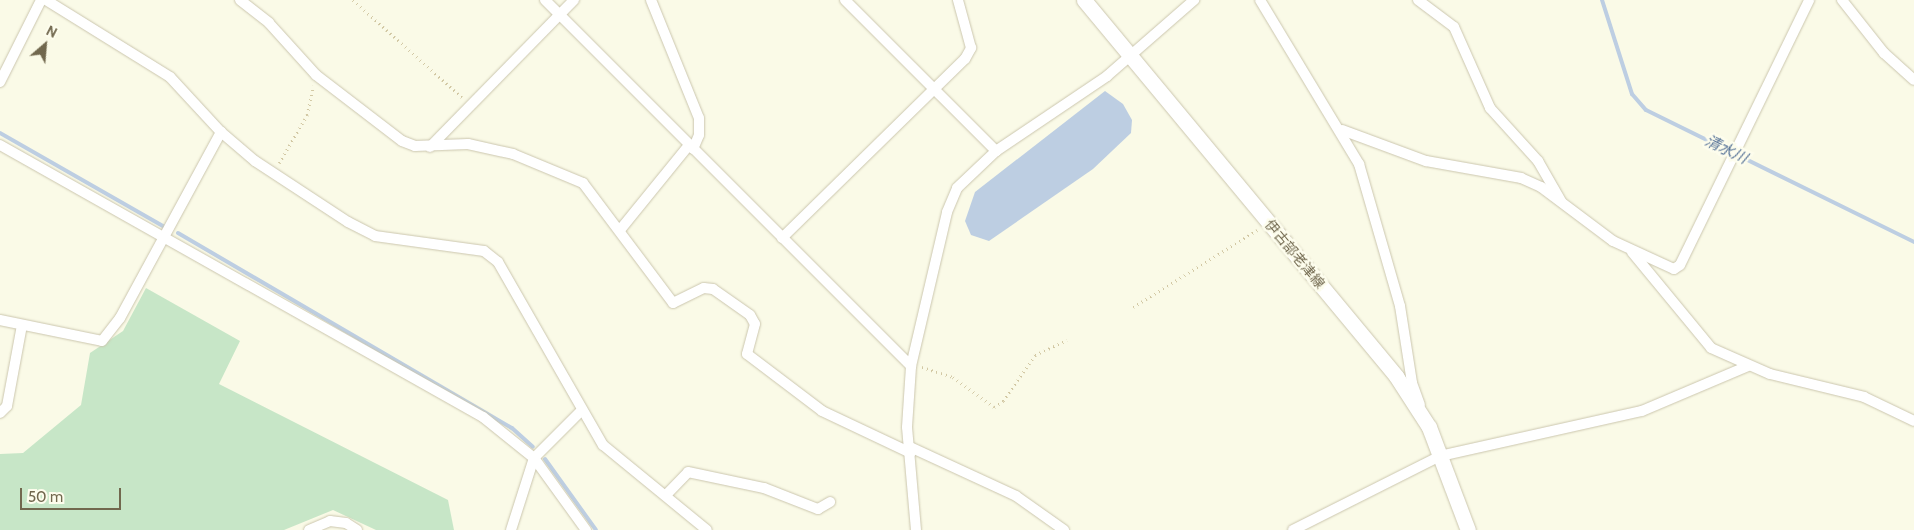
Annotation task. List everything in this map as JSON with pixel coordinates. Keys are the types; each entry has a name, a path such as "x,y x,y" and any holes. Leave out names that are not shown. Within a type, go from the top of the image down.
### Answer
{"main road":[{"name":"伊古部老津線","path":"1084,0 1396,376 1428,427 1468,530"}],"street":[{"path":"0,82 41,0"},
{"path":"46,0 170,77 221,132 273,173 375,236 484,251 498,262 580,412 603,445 667,494 707,530"},
{"path":"240,0 269,23 316,75 402,140 430,147 468,144 513,154 583,184 620,230 673,302 704,288 713,289 750,315 755,324 747,354 822,411 1016,496 1064,530"},
{"path":"545,0 911,366"},
{"path":"430,147 469,103 574,0"},
{"path":"620,230 691,147 699,135 699,118 651,0"},
{"path":"845,0 996,151"},
{"path":"782,238 934,90 971,48 958,0"},
{"path":"918,529 907,426 911,366 947,212 969,172 996,151 1107,76 1194,0"},
{"path":"1260,0 1342,130 1360,164 1400,306 1412,383 1428,427"},
{"path":"1418,0 1454,27 1490,108 1538,161 1562,202"},
{"path":"1342,130 1426,160 1521,178 1562,202 1631,251 1668,268 1680,265 1809,0"},
{"path":"1842,0 1884,54 1914,80"},
{"path":"0,320 102,341 120,318 221,132"},
{"path":"0,145 165,236 482,417 534,458 586,530"},
{"path":"1631,251 1711,348 1748,366 1864,397 1914,420"},
{"path":"0,413 7,406 22,324"},
{"path":"1293,530 1440,456 1642,410 1748,366"},
{"path":"511,530 534,458 580,412"},
{"path":"667,494 688,472 764,488 818,509 830,502"},
{"path":"309,530 330,521 346,523 357,530"}],"path":[{"path":"353,0 469,103"},
{"path":"273,173 307,115 316,75"},
{"path":"1133,306 1268,222"},
{"path":"911,366 953,376 994,407 1003,401 1035,355 1067,340"}],"green space":[{"path":"146,288 240,341 219,384 448,500 454,530 376,530 333,510 284,530 0,530 0,454 23,453 81,405 90,353 123,331"}],"water":[{"path":"1105,91 1123,104 1132,120 1131,133 1093,169 989,241 971,235 965,221 975,192"}],"waterway":[{"name":"清水川","path":"1602,0 1632,94 1646,110 1914,242"},
{"path":"0,133 163,226"},
{"path":"178,233 512,428 533,447"},
{"path":"545,459 596,530"}]}
